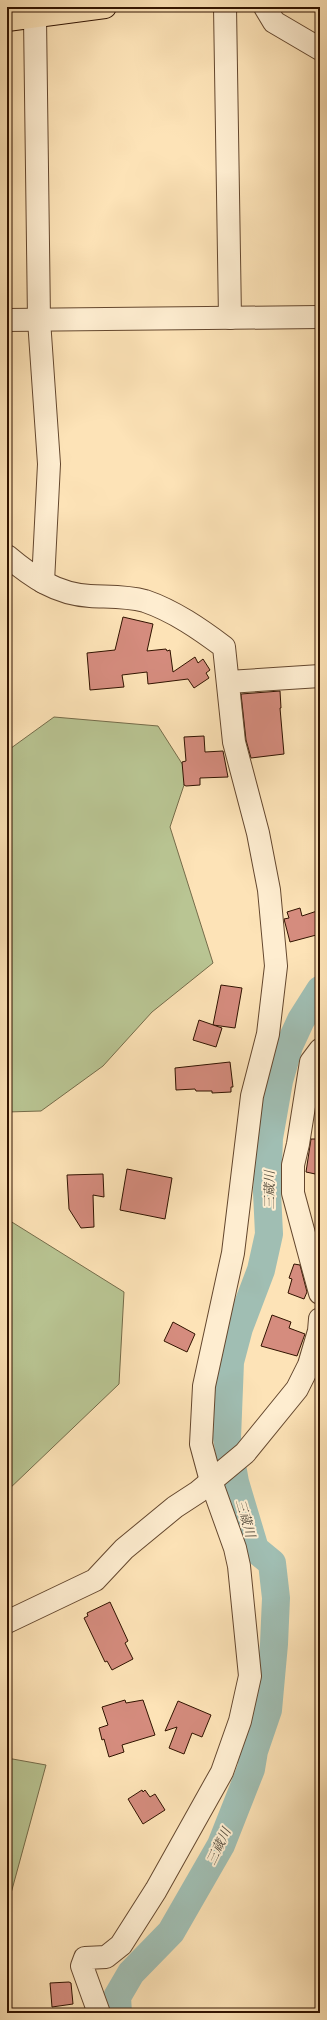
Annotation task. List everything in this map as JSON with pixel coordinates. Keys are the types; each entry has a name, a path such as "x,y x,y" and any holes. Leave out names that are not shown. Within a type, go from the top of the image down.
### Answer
{"main road":[{"path":"7,20 35,18 105,7"}],"street":[{"path":"225,7 230,318"},
{"path":"265,7 274,22 320,49"},
{"path":"35,18 39,320 49,464 43,582"},
{"path":"7,320 320,317"},
{"path":"7,556 33,578 65,592 89,596 120,597 145,601 193,624 224,647 234,742 258,833 269,890 276,966 268,1034 252,1096 233,1253 204,1386 201,1444 210,1481 235,1548 239,1566 250,1676 240,1721 222,1772 156,1890 121,1945 106,1957 85,1958 82,1966 99,2013"},
{"path":"228,682 320,676"},
{"path":"320,1050 311,1062 298,1144 293,1164 293,1193 320,1293"},
{"path":"7,1622 95,1580 124,1549 175,1507 198,1492 226,1467 245,1453 297,1389 309,1365 319,1331 320,1319"}],"green space":[{"path":"54,717 158,726 188,773 170,827 213,963 152,1012 103,1066 41,1111 7,1112 7,751"},
{"path":"7,1219 124,1292 119,1384 7,1491"},
{"path":"7,1758 46,1765 7,1908"}],"building":[{"path":"123,617 153,624 147,651 170,650 173,672 195,657 198,663 203,659 210,670 206,673 209,678 194,688 188,679 148,684 147,672 122,675 124,687 90,690 87,653 115,650"},
{"path":"280,691 284,754 251,758 246,740 241,694"},
{"path":"204,736 205,752 223,751 228,777 200,778 200,785 186,786 184,785 182,762 186,761 184,737"},
{"path":"300,908 302,916 320,910 320,934 290,942 284,919 289,918 287,912"},
{"path":"221,985 242,988 235,1028 213,1025"},
{"path":"199,1020 222,1028 216,1047 193,1040"},
{"path":"230,1062 233,1087 231,1087 231,1092 212,1093 212,1091 196,1091 195,1089 176,1090 175,1068"},
{"path":"311,1139 316,1139 316,1154 320,1155 320,1175 306,1172"},
{"path":"127,1169 172,1178 165,1219 120,1210"},
{"path":"103,1174 104,1197 93,1195 94,1227 81,1228 69,1209 67,1175"},
{"path":"294,1264 300,1265 307,1292 304,1299 288,1293 292,1279 289,1278"},
{"path":"272,1315 291,1322 289,1328 305,1334 297,1356 261,1346"},
{"path":"173,1322 195,1334 187,1352 164,1341"},
{"path":"110,1602 128,1641 125,1643 133,1659 112,1670 107,1661 105,1662 84,1618 88,1616 87,1613"},
{"path":"125,1700 126,1703 143,1700 155,1735 122,1745 124,1752 109,1757 99,1728 108,1725 102,1707"},
{"path":"178,1701 211,1715 202,1737 192,1733 184,1754 169,1748 177,1727 165,1731"},
{"path":"142,1790 143,1792 145,1790 150,1797 155,1794 165,1810 143,1824 128,1799"},
{"path":"50,1983 71,1983 73,2004 52,2007"}],"waterway":[{"name":"三蔵川","path":"118,2013 117,1997 131,1973 171,1932 221,1845 251,1769 254,1751 268,1710 274,1644 276,1598 272,1563 255,1549 235,1482 227,1438 230,1362 239,1328 261,1270 269,1234 267,1192 269,1138 279,1081 289,1046 301,1020 320,990"}]}
